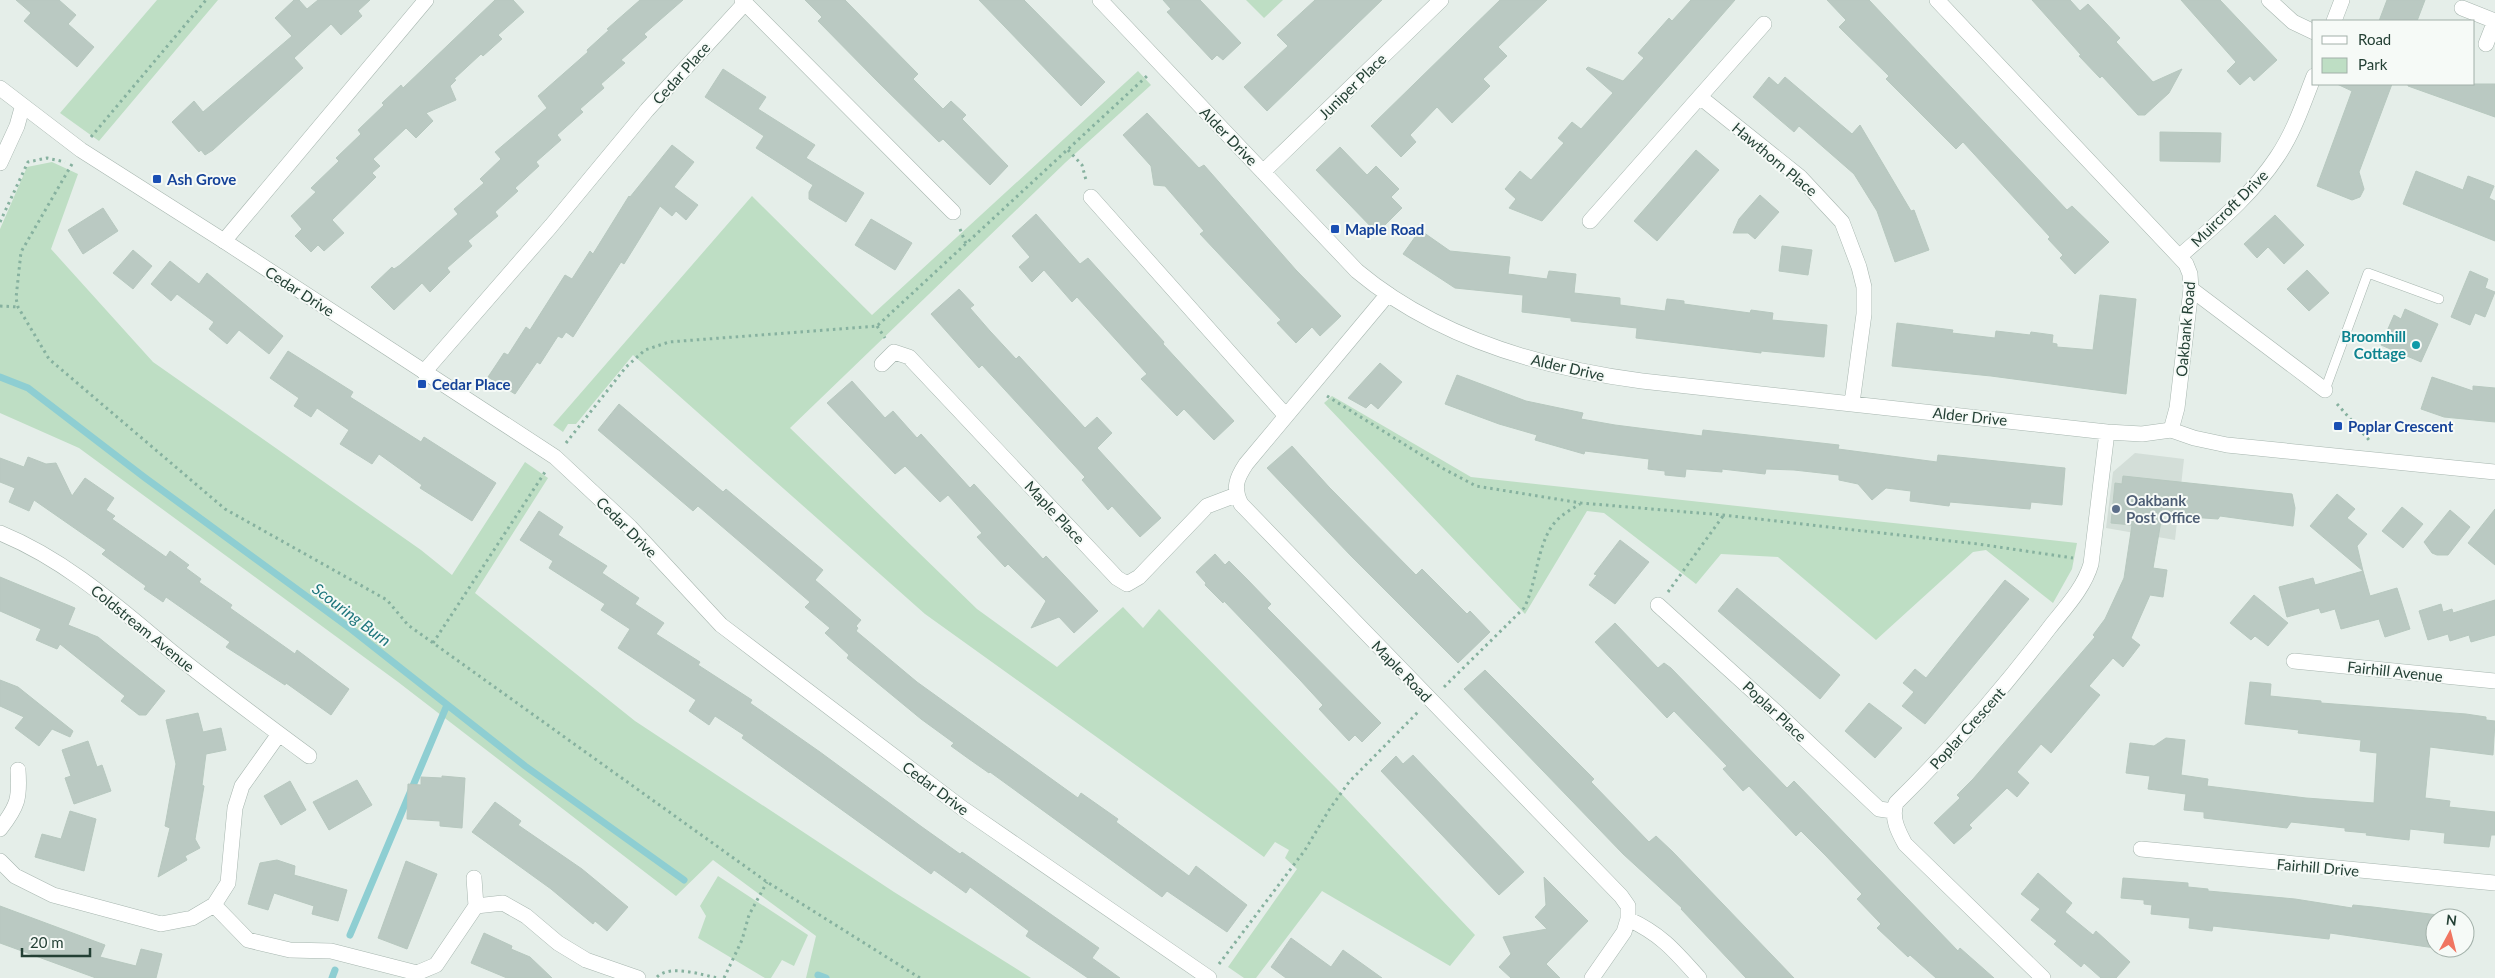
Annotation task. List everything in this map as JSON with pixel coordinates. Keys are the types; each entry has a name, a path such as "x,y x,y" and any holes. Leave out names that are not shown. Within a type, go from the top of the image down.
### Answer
{"street":[{"path":"224,241 426,0"},
{"name":"Alder Drive","path":"1100,0 1354,268 1388,294 1464,334 1531,359 1570,369 1626,379 2107,432 2142,434 2171,430"},
{"name":"Juniper Place","path":"1262,172 1441,0"},
{"name":"Oakbank Road","path":"1937,0 2186,264 2190,274 2191,289 2177,408 2171,430"},
{"path":"2269,0 2293,22 2312,31"},
{"path":"2334,20 2342,0"},
{"name":"Cedar Place","path":"424,372 551,226 647,110 743,2 953,212"},
{"path":"2462,8 2495,21 2486,44"},
{"path":"1590,221 1764,24"},
{"name":"Muircroft Drive","path":"2180,256 2257,184 2277,158 2296,123 2312,81"},
{"name":"Cedar Drive","path":"0,88 22,108 80,150 224,241 555,457 630,527 721,625 962,808 1209,978"},
{"name":"Hawthorn Place","path":"1700,97 1800,177 1842,222 1859,267 1864,287 1864,314 1852,403"},
{"path":"0,163 17,126 22,108"},
{"path":"1091,197 1286,416"},
{"path":"2191,289 2325,390"},
{"path":"1236,495 1235,481 1240,473 1388,294"},
{"name":"Maple Place","path":"882,364 894,352 909,357 1117,578 1128,584 1139,577 1207,506 1236,495"},
{"path":"2171,430 2194,438 2227,445 2495,472"},
{"name":"Poplar Crescent","path":"1893,811 1896,803 1944,756 2009,681 2083,584 2092,561 2107,432"},
{"name":"Maple Road","path":"1236,495 1241,504 1621,896 1628,906 1628,919"},
{"name":"Coldstream Avenue","path":"0,533 19,541 77,574 240,706 309,756"},
{"name":"Poplar Place","path":"1658,605 1879,809 1893,811"},
{"name":"Fairhill Avenue","path":"2294,661 2495,681"},
{"path":"0,861 15,876 53,895 162,924 192,918 214,905 228,883 235,808 242,786 279,734"},
{"path":"0,829 13,812 20,796 18,770"},
{"path":"1893,811 1897,830 1905,844 2043,978"},
{"name":"Fairhill Drive","path":"2141,850 2495,884"},
{"path":"214,905 248,940 290,950 331,951 417,973 436,965 476,906 474,878"},
{"path":"476,906 503,903 526,916 558,943 586,960 638,978"},
{"path":"1592,978 1624,932 1628,919 1649,929 1666,942 1699,978"}],"lane":[{"path":"2325,390 2368,273 2439,299"}],"path":[{"path":"206,0 80,150 21,252 16,298 18,307 48,359 225,509 387,600 408,624 433,643 767,882 920,978"},
{"path":"433,643 555,457 626,367 646,350 669,342 876,326 1160,64"},
{"path":"1068,150 1082,165 1091,197"},
{"path":"0,222 28,162 47,158 72,164"},
{"path":"0,306 18,307"},
{"path":"1311,386 1444,469 1476,486 1581,503 1724,516 1978,544 2092,561"},
{"path":"2325,390 2388,461"},
{"path":"1209,978 1305,850 1329,810 1349,782 1524,608 1533,592 1544,542 1552,526 1560,517 1581,503"},
{"path":"1658,605 1724,516"},
{"path":"724,978 739,949 749,915 767,882"},
{"path":"656,978 660,974 674,970 718,978"}],"shaded area":[{"path":"2135,453 2184,459 2175,540 2106,528 2113,472"}],"green space":[{"path":"157,0 218,0 99,141 60,113"},
{"path":"1246,0 1283,0 1264,18"},
{"path":"1138,71 1151,85 1066,162 790,428 977,609 1057,667 1123,607 1143,628 1159,609 1336,788 1475,935 1450,966 1322,891 1256,978 1244,978 1228,967 1297,869 1285,858 1289,850 1275,842 1264,857 925,614 633,355 576,424 568,424 563,432 553,425 752,196 872,315"},
{"path":"52,162 78,174 51,249 153,362 421,550 452,575 525,462 548,478 475,593 635,721 894,892 1031,978 806,978 816,936 713,860 676,896 398,682 79,448 0,413 0,229 27,167"},
{"path":"1332,396 1471,477 2077,543 2072,569 2053,603 1986,550 1973,552 1876,640 1778,557 1721,554 1696,584 1604,513 1587,511 1525,614 1324,403"},
{"path":"718,876 808,935 794,966 782,960 771,978 765,978 698,938 706,916 700,906"}],"building":[{"path":"16,0 59,0 76,15 68,24 94,47 77,67 24,21 31,13"},
{"path":"294,0 299,0 307,9 318,0 370,0 358,11 362,16 341,35 331,24 294,58 303,68 213,150 205,155 201,150 199,152 172,122 194,101 203,112 292,36 275,18"},
{"path":"495,0 513,0 524,12 498,35 502,39 483,56 481,54 454,79 456,80 450,86 456,100 426,113 433,121 416,138 406,128 373,159 380,166 372,173 376,177 332,220 344,233 324,251 318,245 311,252 295,236 302,229 291,216 316,192 311,188 339,161 336,158 361,134 358,130 384,105 382,103 401,85 403,88"},
{"path":"640,0 683,0 644,34 647,37 621,60 625,63 601,84 604,88 580,109 583,112 557,135 561,140 536,162 539,166 515,188 518,191 495,212 498,216 468,241 472,246 447,268 450,272 430,292 422,283 394,310 371,287 392,267 394,269 400,265 458,214 454,209 484,183 480,179 501,159 495,152 547,108 538,96 588,52 587,50 609,30 607,29"},
{"path":"805,0 845,0 918,74 913,79 943,109 951,101 966,115 962,119 1008,166 990,185 943,139 939,142 878,82 818,21 822,17"},
{"path":"979,0 1024,0 1105,82 1081,106"},
{"path":"1163,0 1200,0 1241,43 1223,60 1217,55 1212,60 1167,12 1171,9"},
{"path":"1315,0 1382,0 1267,111 1244,87 1288,46 1277,35"},
{"path":"1500,0 1547,0 1498,47 1507,56 1483,79 1490,86 1452,123 1437,107 1410,135 1416,142 1401,157 1371,126"},
{"path":"1691,0 1735,0 1542,221 1509,208 1516,199 1505,189 1520,171 1531,180 1564,143 1558,138 1572,122 1581,129 1613,93 1586,69 1588,67 1623,81 1644,58 1638,53 1669,18 1672,21"},
{"path":"1827,0 1869,0 2067,210 2072,206 2109,242 2075,274 2060,258 2063,255 2048,239 2050,237 1963,142 1956,149 1886,79 1889,76 1839,27 1846,20"},
{"path":"2032,0 2070,0 2080,11 2088,4 2120,38 2116,42 2153,82 2182,69 2169,93 2145,115 2138,115 2102,76 2100,78 2079,56 2081,55"},
{"path":"2181,0 2220,0 2277,60 2254,81 2250,76 2240,85 2227,71 2236,62"},
{"path":"2387,0 2425,0 2417,20 2379,20"},
{"path":"723,69 766,97 758,109 815,145 806,158 864,193 846,222 809,199 809,192 813,185 756,148 764,136 705,97"},
{"path":"1769,77 1778,85 1785,77 1852,134 1860,125 1911,211 1914,210 1929,250 1895,262 1877,211 1854,174 1799,126 1794,132 1753,97"},
{"path":"2495,84 2495,117 2408,86"},
{"path":"2339,85 2392,85 2359,172 2364,189 2360,197 2352,200 2317,186 2352,91"},
{"path":"1147,113 1199,168 1204,165 1296,270 1341,316 1320,336 1312,327 1296,343 1277,323 1281,320 1200,234 1204,231 1165,186 1154,185 1151,166 1123,135"},
{"path":"2160,132 2221,133 2220,162 2160,161"},
{"path":"672,145 694,162 674,187 698,205 686,220 676,211 672,216 660,206 624,264 621,262 573,337 566,332 562,338 558,336 540,364 537,362 515,394 488,377 504,353 508,355 526,327 530,330 565,275 572,279 590,251 593,254 629,196"},
{"path":"1340,147 1367,175 1376,166 1399,189 1391,197 1402,208 1377,233 1316,170"},
{"path":"1696,150 1719,170 1657,241 1634,221"},
{"path":"2416,171 2463,190 2468,176 2494,186 2489,198 2495,201 2495,241 2403,204"},
{"path":"1760,195 1779,212 1755,239 1748,233 1733,233 1739,219"},
{"path":"103,208 118,231 83,254 68,230"},
{"path":"1036,214 1080,264 1088,258 1164,342 1163,344 1234,421 1214,440 1184,409 1177,416 1141,379 1147,374 1077,297 1072,302 1044,270 1032,282 1019,267 1030,257 1012,236"},
{"path":"2275,215 2304,245 2284,264 2268,247 2257,258 2244,244"},
{"path":"871,219 912,243 895,270 855,245"},
{"path":"1420,230 1450,251 1510,257 1508,274 1547,279 1549,271 1576,274 1574,293 1620,298 1620,305 1665,311 1667,299 1684,301 1684,304 1750,313 1751,310 1773,313 1772,320 1827,325 1824,357 1761,351 1761,353 1636,338 1637,328 1571,321 1571,318 1522,312 1523,295 1455,288 1403,254"},
{"path":"1782,246 1812,250 1808,275 1779,271"},
{"path":"133,250 152,266 133,289 113,273"},
{"path":"170,261 199,284 207,273 283,336 269,354 239,330 227,344 209,329 214,322 177,294 171,301 151,284"},
{"path":"2307,270 2329,293 2309,311 2287,289"},
{"path":"2470,271 2488,279 2485,288 2495,292 2485,317 2475,313 2470,325 2451,317"},
{"path":"959,289 974,305 970,308 990,331 1016,359 1019,356 1085,428 1097,417 1112,433 1097,448 1161,518 1140,537 1112,506 1108,510 1082,480 1085,477 982,365 979,368 931,314"},
{"path":"2100,295 2136,299 2126,394 1991,376 1892,366 1897,323 1953,330 1952,333 1995,338 1996,331 2030,335 2031,332 2053,335 2052,343 2057,344 2057,347 2093,350"},
{"path":"2405,309 2438,324 2421,362 2381,345 2394,315 2401,319"},
{"path":"288,351 353,392 350,397 421,442 424,437 496,483 472,521 420,488 422,485 379,454 372,464 340,444 349,430 317,408 311,417 294,406 299,398 270,378"},
{"path":"1380,363 1402,382 1378,409 1371,403 1366,408 1348,398"},
{"path":"1457,375 1526,401 1583,413 1581,419 1615,425 1702,436 1703,430 1839,445 1838,449 1937,462 1938,455 2065,468 2062,505 2031,502 2030,509 1950,502 1949,506 1910,501 1911,491 1886,488 1872,500 1858,484 1839,480 1839,475 1794,470 1766,469 1765,474 1722,469 1722,472 1686,469 1685,477 1665,475 1665,471 1648,469 1649,459 1585,451 1584,454 1535,440 1537,435 1499,424 1445,404"},
{"path":"2432,377 2473,391 2473,386 2495,388 2495,422 2444,417 2421,409"},
{"path":"852,381 885,418 893,411 917,438 921,434 970,488 974,484 1043,559 1046,556 1098,611 1074,633 1059,617 1031,628 1046,601 1008,564 1005,567 977,537 982,533 948,495 940,502 905,466 895,474 827,403"},
{"path":"619,404 723,492 726,489 823,570 815,580 861,620 856,626 858,628 856,631 917,682 1078,798 1081,793 1118,819 1116,822 1189,876 1196,866 1247,905 1227,932 1167,891 1162,897 990,772 969,759 951,746 954,743 921,719 847,658 849,655 825,633 830,628 805,607 810,602 698,506 693,511 598,430"},
{"path":"1292,446 1329,487 1416,575 1422,569 1467,614 1470,611 1490,632 1458,663 1352,557 1267,468"},
{"path":"28,457 46,464 56,463 72,496 85,478 114,498 106,510 115,516 112,519 166,557 170,551 189,565 186,568 201,579 199,582 232,605 230,608 295,654 297,650 349,689 331,715 286,683 285,685 226,647 230,642 166,597 163,602 144,589 146,586 102,554 106,550 34,500 29,511 9,502 15,488 0,482 0,458 24,467"},
{"path":"2123,476 2292,494 2295,508 2293,526 2220,516 2218,519 2162,515 2153,568 2167,570 2163,597 2150,595 2131,638 2140,645 2123,667 2113,658 2089,686 2100,695 2051,753 2041,744 2017,772 2029,783 2017,797 2007,788 1969,825 1972,828 1954,844 1934,823 1960,798 1957,795 1973,779 2095,637 2093,635 2105,619 2124,578 2132,525 2111,523 2115,483 2122,484"},
{"path":"2337,494 2355,509 2347,518 2367,534 2357,546 2363,571 2310,526"},
{"path":"2402,507 2423,524 2403,548 2382,531"},
{"path":"2495,509 2495,565 2468,543"},
{"path":"2450,510 2470,527 2448,555 2437,555 2432,553 2424,542"},
{"path":"539,511 563,527 558,535 607,566 602,573 639,598 635,604 664,623 656,634 700,662 698,665 752,700 750,703 960,854 962,852 1099,948 1092,958 1120,978 1088,978 1026,936 1029,931 970,887 966,893 934,870 931,874 742,738 744,735 715,716 709,725 689,711 696,700 618,648 630,629 601,610 605,604 549,568 553,561 520,540"},
{"path":"1620,540 1649,562 1615,604 1589,585 1597,575 1594,574"},
{"path":"1215,554 1225,565 1229,561 1247,579 1271,604 1267,608 1381,723 1362,742 1355,735 1349,741 1319,709 1323,705 1300,680 1224,601 1223,603 1205,585 1206,583 1196,572"},
{"path":"2363,571 2370,596 2397,588 2410,629 2385,637 2379,619 2341,629 2335,609 2321,613 2319,608 2287,617 2279,587 2313,578 2315,585"},
{"path":"0,577 75,608 68,625 98,637 165,691 146,715 139,715 121,701 125,696 60,644 57,649 36,640 41,629 0,611"},
{"path":"2005,580 2029,599 1925,724 1902,706 1914,692 1903,683 1915,669 1926,678"},
{"path":"1737,588 1840,675 1820,699 1718,611"},
{"path":"2254,595 2288,623 2268,646 2255,636 2251,640 2230,623"},
{"path":"2495,600 2495,635 2471,642 2469,635 2450,641 2448,634 2428,640 2419,611 2441,604 2443,612 2452,609 2453,613"},
{"path":"1615,623 1658,668 1664,663 1671,668 1787,788 1794,781 1958,951 1960,948 1994,978 1936,978 1910,955 1908,957 1877,928 1881,924 1857,899 1862,894 1826,856 1801,831 1796,836 1749,786 1743,791 1723,769 1727,766 1674,711 1667,718 1595,642"},
{"path":"1485,670 1594,779 1591,782 1649,842 1656,836 1794,978 1746,978 1682,908 1623,854 1464,689"},
{"path":"0,680 18,687 73,731 70,737 52,729 39,746 15,728 24,717 0,706"},
{"path":"2250,682 2271,684 2270,696 2321,701 2321,703 2466,714 2486,717 2486,720 2495,721 2493,755 2430,747 2425,798 2450,801 2449,807 2495,812 2495,835 2491,835 2489,847 2444,843 2445,833 2410,829 2409,840 2366,835 2367,833 2345,831 2345,828 2291,822 2287,828 2204,818 2204,812 2184,810 2186,794 2148,789 2150,776 2126,773 2130,743 2154,746 2166,738 2185,740 2181,775 2208,779 2207,786 2306,798 2374,803 2377,753 2360,751 2361,740 2298,733 2299,730 2245,724"},
{"path":"1869,703 1902,728 1875,758 1845,731"},
{"path":"198,713 203,732 221,728 226,750 206,754 202,785 204,786 195,839 200,848 185,856 187,860 158,877 170,828 165,826 176,764 166,720"},
{"path":"88,741 97,767 102,765 111,791 74,804 65,778 71,776 62,750"},
{"path":"1413,755 1524,872 1499,895 1381,771 1396,756 1403,764"},
{"path":"442,776 465,778 462,828 440,826 440,821 407,819 408,784 421,785 421,777 442,778"},
{"path":"357,780 372,805 329,830 313,802"},
{"path":"290,781 306,810 281,825 264,796"},
{"path":"495,802 521,821 518,825 582,869 628,907 607,931 595,921 593,924 551,889 472,832"},
{"path":"70,811 96,819 84,871 35,857 42,834 61,839"},
{"path":"277,860 295,866 294,875 347,890 338,921 312,914 314,906 274,893 268,910 248,904 260,863"},
{"path":"406,861 437,874 407,949 378,938"},
{"path":"2038,873 2072,903 2065,912 2093,935 2096,931 2130,962 2116,978 2101,978 2084,963 2081,967 2054,944 2057,941 2031,920 2040,909 2021,894"},
{"path":"1544,877 1588,921 1546,964 1560,978 1511,978 1499,967 1511,954 1503,937 1547,929 1535,917 1546,905"},
{"path":"2123,878 2188,883 2188,887 2208,889 2208,891 2295,899 2352,908 2353,905 2425,914 2425,947 2330,933 2329,939 2213,926 2212,931 2189,928 2190,918 2151,914 2152,905 2144,904 2144,900 2121,898"},
{"path":"0,906 105,945 100,957 136,966 141,949 162,954 156,978 96,978 0,943"},
{"path":"484,933 512,946 511,949 530,957 552,978 507,978 471,963"},
{"path":"1291,938 1331,967 1343,950 1382,978 1286,978 1271,967"}],"waterway":[{"name":"Scouring Burn","path":"0,377 28,388 144,477 351,629 525,766 684,880"},
{"path":"350,935 447,705"},
{"path":"332,978 335,970"},
{"name":"Scouring Burn","path":"818,975 826,978"}],"place":[{"name":"Ash Grove","path":"157,179"},
{"name":"Maple Road","path":"1335,229"},
{"name":"Broomhill Cottage","path":"2416,345"},
{"name":"Cedar Place","path":"422,384"},
{"name":"Poplar Crescent","path":"2338,426"},
{"name":"Oakbank Post Office","path":"2116,509"}]}
